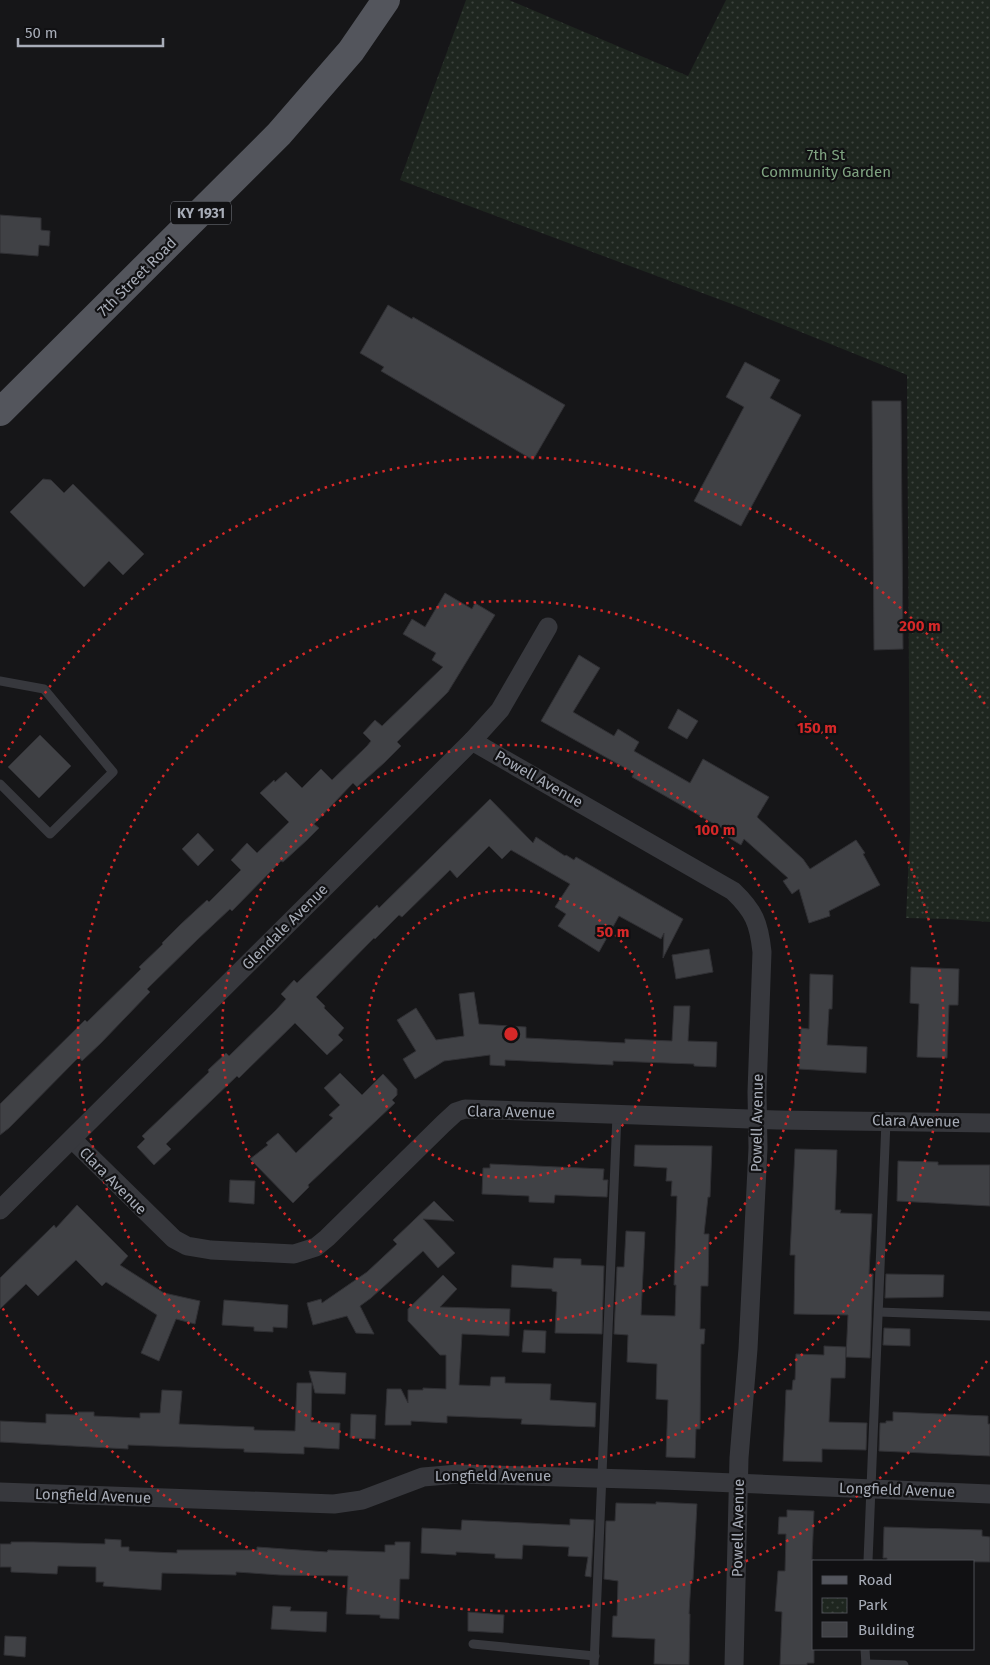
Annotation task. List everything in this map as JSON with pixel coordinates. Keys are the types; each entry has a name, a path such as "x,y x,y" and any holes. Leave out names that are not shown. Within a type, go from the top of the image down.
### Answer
{"main road":[{"name":"7th Street Road","path":"0,412 279,134 352,52 386,0"}],"street":[{"name":"Glendale Avenue","path":"0,1210 472,741 500,710 548,627"},
{"name":"Powell Avenue","path":"472,741 733,891 746,904 757,922 760,932 762,952 758,1119 748,1350 739,1458 734,1665"},
{"name":"Clara Avenue","path":"72,1139 160,1227 187,1246 211,1250 294,1254 316,1247 327,1238 456,1112 465,1109 758,1119 990,1123"},
{"name":"Longfield Avenue","path":"0,1492 334,1504 362,1500 404,1483 436,1475 458,1474 990,1494"}],"lane":[{"path":"0,681 44,689 113,772 50,834 0,784"},
{"path":"473,1644 594,1660 617,1115"},
{"path":"868,1560 886,1121"},
{"path":"878,1312 990,1316"},
{"path":"865,1650 866,1664 904,1665"}],"green space":[{"name":"7th St Community Garden","path":"466,0 509,0 688,76 726,0 990,0 990,922 906,918 910,832 907,375 737,306 400,180"}],"building":[{"path":"0,215 41,218 41,230 50,231 49,246 39,245 38,256 0,253"},
{"path":"388,305 412,319 413,317 565,405 533,460 381,371 384,367 360,353"},
{"path":"745,362 780,380 770,398 801,415 741,526 694,501 744,407 726,397"},
{"path":"872,401 901,401 903,649 874,650"},
{"path":"43,479 51,480 64,493 73,484 144,554 123,575 109,561 84,587 10,512"},
{"path":"445,593 472,609 475,603 495,615 448,692 397,742 401,746 384,763 357,787 353,783 314,824 319,828 307,840 283,862 281,861 232,911 230,909 197,940 147,989 150,992 101,1043 82,1061 79,1057 0,1135 0,1104 85,1020 87,1022 141,969 139,967 181,924 207,900 209,902 241,870 231,860 247,843 257,853 289,822 260,793 286,772 302,788 321,769 332,780 371,741 363,733 375,720 382,726 443,667 432,660 436,653 403,634 412,619 425,627"},
{"path":"579,655 600,668 573,712 614,736 618,729 639,742 634,751 690,783 703,759 769,797 757,817 803,859 810,869 856,840 865,853 863,854 880,885 829,911 830,916 809,923 799,889 792,894 783,881 788,878 744,839 741,845 728,837 730,833 632,777 634,773 541,721"},
{"path":"678,709 698,721 687,739 668,728"},
{"path":"40,735 71,766 39,798 8,767"},
{"path":"490,799 533,843 536,837 565,856 574,860 576,857 683,919 663,958 664,933 661,939 619,916 599,952 558,926 566,914 555,907 570,884 511,850 502,859 489,846 457,878 450,870 402,917 399,915 374,938 316,997 344,1028 338,1035 343,1040 327,1055 295,1023 239,1078 237,1076 166,1144 171,1149 154,1165 137,1147 145,1139 142,1136 209,1072 208,1070 226,1053 229,1056 276,1010 286,999 281,994 294,980 297,983 377,905 379,908"},
{"path":"198,833 214,850 198,866 182,849"},
{"path":"709,949 713,972 676,979 672,955"},
{"path":"911,967 959,969 958,1005 949,1005 947,1058 917,1057 919,1004 910,1003"},
{"path":"810,974 833,975 832,1009 829,1009 827,1045 867,1047 866,1073 799,1069 801,1028 809,1029"},
{"path":"474,992 479,1024 526,1027 526,1038 625,1043 625,1039 672,1041 674,1006 690,1006 688,1041 717,1042 716,1067 694,1066 694,1064 613,1061 613,1065 505,1060 505,1066 490,1065 490,1055 444,1061 415,1079 403,1059 416,1051 397,1020 416,1008 436,1040 464,1036 459,994"},
{"path":"340,1073 362,1095 383,1074 397,1089 397,1095 392,1100 395,1103 308,1185 309,1187 293,1203 250,1159 268,1145 266,1143 278,1133 296,1153 333,1118 329,1115 340,1105 324,1088"},
{"path":"635,1145 712,1146 710,1197 708,1197 704,1234 709,1234 708,1286 701,1286 700,1329 705,1329 704,1344 701,1344 700,1429 696,1429 695,1458 666,1457 668,1400 656,1399 657,1364 627,1362 628,1335 614,1334 617,1267 624,1267 626,1231 645,1232 641,1315 675,1316 676,1285 674,1285 677,1196 671,1196 672,1181 666,1181 667,1168 634,1166"},
{"path":"795,1149 837,1150 835,1210 841,1210 840,1213 872,1214 869,1274 873,1274 870,1358 846,1357 848,1315 794,1314 795,1255 790,1255"},
{"path":"898,1161 938,1162 938,1165 990,1165 990,1206 897,1201"},
{"path":"490,1164 604,1169 603,1180 608,1180 607,1197 555,1195 554,1203 529,1202 529,1196 482,1194 483,1168 490,1168"},
{"path":"230,1180 255,1181 254,1204 229,1202"},
{"path":"434,1201 454,1221 423,1219 455,1253 438,1268 423,1251 360,1306 374,1334 356,1333 347,1316 313,1325 307,1303 321,1299 322,1303 367,1272 397,1244 393,1240"},
{"path":"77,1205 128,1256 120,1265 164,1293 200,1301 195,1324 176,1319 159,1361 141,1353 157,1315 106,1282 102,1286 76,1260 38,1296 26,1284 0,1309 0,1278 54,1225 56,1228"},
{"path":"554,1258 581,1259 581,1265 604,1266 602,1334 555,1333 557,1292 552,1291 552,1289 511,1287 512,1265 553,1268"},
{"path":"886,1274 944,1275 943,1297 885,1298"},
{"path":"443,1275 457,1289 440,1307 510,1309 509,1336 462,1334 459,1385 490,1386 491,1377 505,1377 505,1383 551,1384 550,1400 596,1403 595,1427 521,1424 522,1419 447,1416 447,1423 411,1421 411,1425 385,1425 387,1389 401,1389 408,1403 408,1390 423,1390 423,1388 446,1389 446,1355 440,1355 408,1321 408,1309"},
{"path":"224,1300 288,1305 287,1328 273,1327 273,1332 254,1331 254,1327 222,1325"},
{"path":"884,1328 910,1329 910,1346 883,1345"},
{"path":"524,1330 546,1331 545,1353 522,1352"},
{"path":"824,1346 846,1347 845,1378 831,1378 829,1422 867,1423 866,1450 822,1449 822,1462 783,1461 786,1390 792,1390 793,1380 795,1380 796,1354 824,1355"},
{"path":"309,1371 346,1373 345,1394 315,1393"},
{"path":"297,1383 312,1383 311,1422 340,1423 339,1449 304,1447 304,1454 244,1452 244,1449 128,1445 128,1449 0,1442 0,1421 46,1423 46,1414 78,1415 78,1412 94,1412 94,1416 140,1418 140,1413 160,1413 162,1390 182,1391 179,1424 254,1427 254,1430 295,1431"},
{"path":"893,1412 988,1416 988,1424 990,1424 990,1456 879,1451 880,1423 893,1421"},
{"path":"351,1414 376,1415 375,1439 350,1438"},
{"path":"656,1502 697,1504 693,1580 691,1580 689,1614 689,1665 654,1664 655,1639 612,1637 613,1616 617,1616 618,1581 604,1579 606,1521 615,1521 616,1503 656,1504"},
{"path":"787,1510 814,1511 812,1650 814,1650 814,1663 807,1663 807,1665 780,1665 782,1612 775,1611 778,1571 785,1571 786,1534 778,1534 779,1517 787,1517"},
{"path":"570,1519 594,1520 591,1577 585,1576 588,1557 568,1556 569,1547 523,1545 522,1559 495,1558 495,1554 456,1552 456,1555 421,1553 422,1528 461,1530 462,1520 570,1525"},
{"path":"884,1527 982,1530 982,1536 990,1537 990,1562 975,1562 975,1560 887,1560 887,1558 883,1558"},
{"path":"105,1539 121,1540 121,1547 129,1547 129,1551 177,1553 177,1550 257,1550 257,1547 327,1552 328,1550 385,1552 385,1545 395,1545 395,1542 410,1542 409,1579 400,1579 399,1619 380,1618 380,1615 346,1614 348,1576 236,1572 236,1575 162,1573 161,1590 103,1586 104,1582 96,1582 96,1567 58,1566 57,1574 11,1572 11,1567 0,1567 0,1544 34,1542 105,1544"},
{"path":"273,1606 291,1607 290,1611 327,1612 326,1632 271,1629"},
{"path":"468,1612 504,1615 503,1633 468,1631"},
{"path":"5,1636 26,1637 25,1657 4,1655"}]}
